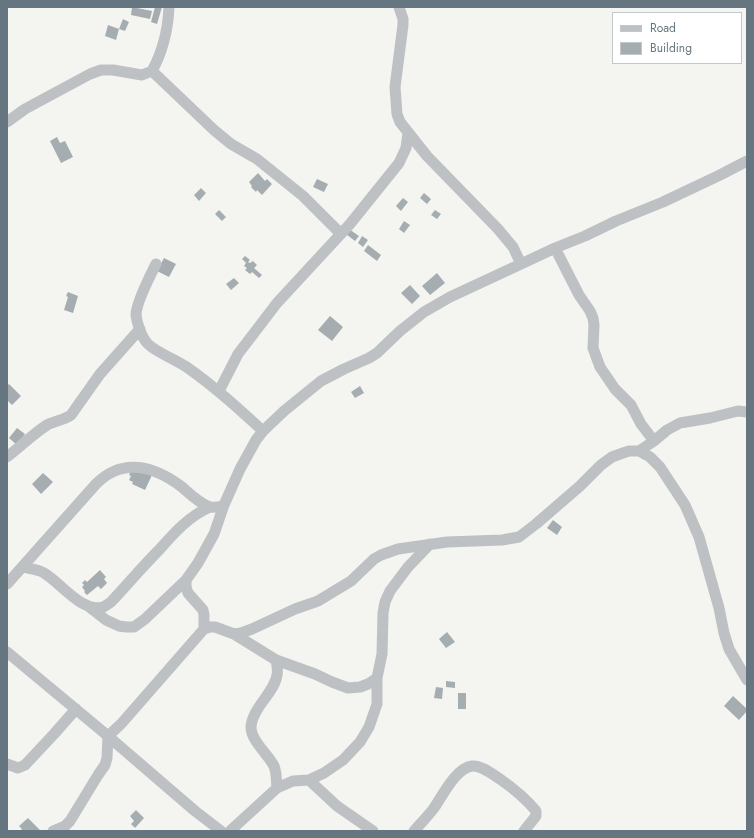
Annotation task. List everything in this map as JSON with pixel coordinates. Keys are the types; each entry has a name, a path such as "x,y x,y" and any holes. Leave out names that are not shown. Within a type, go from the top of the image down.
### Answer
{"street":[{"path":"7,122 25,108 90,74 101,70 113,70 142,75 152,71 159,59 163,47 170,7"},
{"path":"399,7 402,13 403,25 400,53 396,71 395,101 400,122 427,156 498,229 513,247 520,264"},
{"path":"152,71 231,144 256,159 303,196 341,234"},
{"path":"219,391 238,354 252,334 277,303 350,224 399,163 406,148 408,133"},
{"path":"23,567 43,572 81,603 88,606 106,620 119,626 134,626 145,620 186,580 198,563 212,539 224,504 240,469 256,440 263,431 284,411 321,381 377,353 400,331 424,312 450,298 555,248 663,202 747,161"},
{"path":"555,248 576,290 593,318 593,348 600,367 615,389 630,404 641,424 654,441"},
{"path":"156,264 147,282 136,313 137,321 145,340 152,347 180,363 219,391 263,431"},
{"path":"7,457 45,427 71,415 100,374 140,329"},
{"path":"639,451 667,430 680,424 738,411 747,412"},
{"path":"234,634 252,629 288,612 318,601 351,581 374,559 398,549 447,542 502,540 519,537 536,524 580,486 601,465 612,457 629,451 639,451 650,457 660,467 685,505 699,538 729,649 747,680"},
{"path":"7,584 96,484 112,471 129,468 147,469 168,478 210,507 217,508 224,504"},
{"path":"88,606 103,607 111,602 174,533 188,520 210,507"},
{"path":"230,831 277,788 292,781 309,780 324,773 343,760 360,742 369,727 377,704 377,678 382,654 383,613 385,602 390,591 408,567 430,544"},
{"path":"186,580 186,588 188,593 202,610 204,615 204,629"},
{"path":"53,831 67,828 105,765 108,758 108,736 121,724 204,629 215,627 234,634 276,660 348,688 364,686 377,678"},
{"path":"7,652 195,811 221,831"},
{"path":"276,660 277,676 275,683 254,716 251,729 255,739 275,768 277,788"},
{"path":"7,764 18,768 25,765 76,709"},
{"path":"414,831 434,809 457,776 465,768 474,766 487,770 507,784 536,811 536,816 524,831"},
{"path":"309,780 337,806 373,831"}],"building":[{"path":"132,7 152,11 150,19 131,15"},
{"path":"155,7 162,7 157,24 151,22"},
{"path":"123,19 129,22 125,31 119,29"},
{"path":"108,25 119,29 116,40 105,36"},
{"path":"57,137 60,143 65,141 73,157 61,163 50,141"},
{"path":"258,173 265,181 267,179 272,184 262,195 251,187 252,186 249,182"},
{"path":"317,179 328,184 324,192 313,187"},
{"path":"201,188 206,193 199,201 194,195"},
{"path":"424,193 431,199 427,204 420,198"},
{"path":"403,198 408,202 401,211 396,206"},
{"path":"219,210 226,217 222,221 215,214"},
{"path":"435,210 441,214 437,219 431,215"},
{"path":"404,221 410,225 404,233 399,229"},
{"path":"349,229 359,236 355,241 346,234"},
{"path":"362,236 368,240 363,247 358,243"},
{"path":"368,245 381,255 377,261 364,251"},
{"path":"245,256 250,260 248,262 250,263 253,261 257,265 254,268 262,275 259,278 252,272 250,274 245,270 247,268 244,266 246,263 242,259"},
{"path":"164,258 176,264 169,277 157,271"},
{"path":"437,273 445,283 430,295 422,286"},
{"path":"234,278 239,283 231,290 226,284"},
{"path":"410,285 420,296 412,304 401,293"},
{"path":"68,292 78,296 73,313 64,310"},
{"path":"330,316 343,327 332,341 318,330"},
{"path":"9,384 21,396 12,405 7,400 7,386"},
{"path":"360,386 364,393 355,398 351,392"},
{"path":"17,428 25,434 17,445 9,438"},
{"path":"132,469 152,475 145,490 132,484 133,482 129,480 131,476 129,475"},
{"path":"43,473 53,482 41,494 32,484"},
{"path":"553,520 562,527 557,535 547,528"},
{"path":"100,570 106,577 104,579 107,583 101,589 98,586 87,595 84,592 85,591 82,587 84,585 82,583 85,580 87,582"},
{"path":"447,632 455,642 446,648 439,639"},
{"path":"446,681 455,682 455,688 446,687"},
{"path":"436,687 443,688 442,699 434,698"},
{"path":"458,693 466,693 466,709 458,709"},
{"path":"733,696 747,709 739,720 724,706"},
{"path":"136,810 144,818 135,828 131,824 134,821 130,816"},
{"path":"28,818 40,830 20,831 22,829 19,826"}]}
